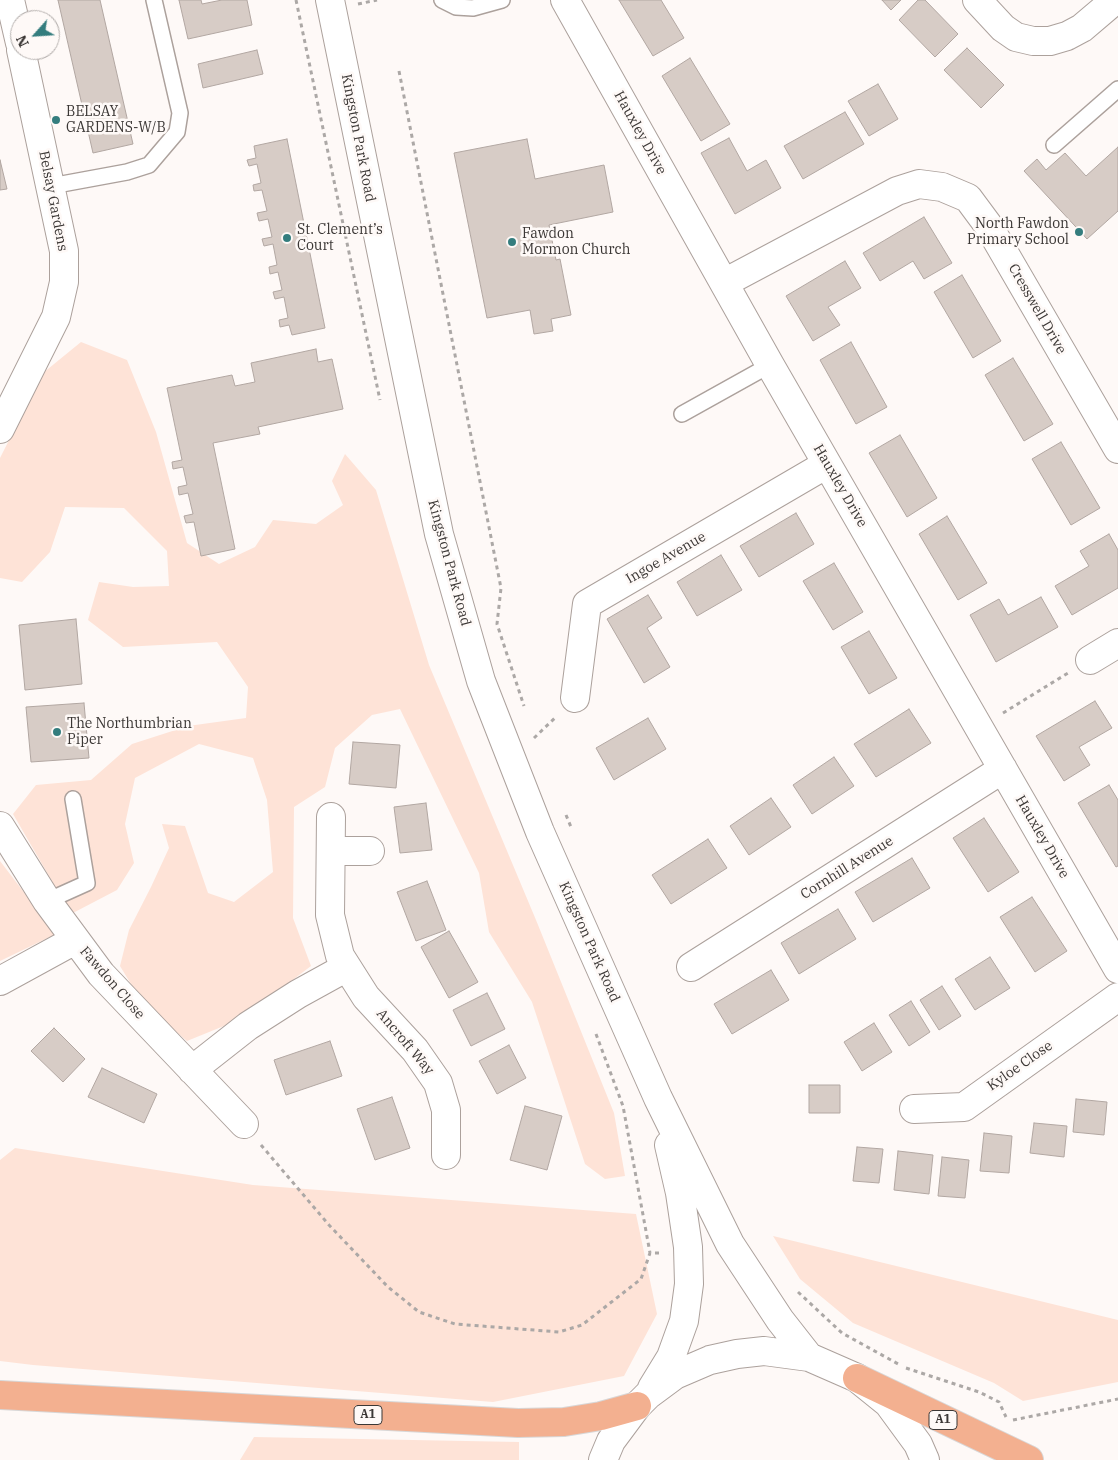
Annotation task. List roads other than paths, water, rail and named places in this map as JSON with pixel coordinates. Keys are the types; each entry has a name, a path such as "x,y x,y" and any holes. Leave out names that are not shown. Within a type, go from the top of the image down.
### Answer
{"highway":[{"name":"A1","path":"857,1378 1029,1460"},
{"name":"A1","path":"0,1394 518,1424 564,1422 601,1416 642,1400"}],"street":[{"name":"Kingston Park Road","path":"330,0 439,534 481,681 540,832 658,1098 730,1244 780,1320 809,1357"},
{"name":"Hauxley Drive","path":"565,0 827,464 1118,969"},
{"path":"977,0 1002,28 1016,37 1033,41 1050,41 1067,36 1082,28 1115,0"},
{"name":"Belsay Gardens","path":"0,429 56,317 64,282 64,251 24,60"},
{"name":"Cresswell Drive","path":"724,283 897,191 919,184 942,187 968,198 988,225 1118,449"},
{"name":"Ingoe Avenue","path":"575,698 587,604 827,464"},
{"path":"1090,660 1118,643"},
{"name":"Cornhill Avenue","path":"691,967 1003,769"},
{"name":"Ancroft Way","path":"331,817 330,915 340,956 366,997 415,1050 438,1083 446,1110 446,1155"},
{"name":"Fawdon Close","path":"0,826 47,901 101,974 244,1124"},
{"path":"331,851 370,851"},
{"path":"0,981 75,940"},
{"path":"192,1070 248,1026 298,994 347,967"},
{"name":"Kyloe Close","path":"914,1109 964,1107 1118,997"},
{"name":"Kingston Park Road","path":"642,1400 671,1357 684,1321 688,1284 688,1247 680,1193 658,1098"},
{"path":"603,1460 611,1441 642,1400 675,1375 710,1360 764,1351 809,1357 857,1378 888,1403 918,1444 925,1460"}],"lane":[{"path":"51,186 127,172 150,165 177,132 180,112 154,0"},
{"path":"442,0 456,7 473,8 502,0"},
{"path":"1054,145 1118,89"},
{"path":"682,414 770,364"},
{"path":"47,901 87,883 73,799"}],"place":[{"name":"BELSAY GARDENS-W/B","path":"56,120"},
{"name":"North Fawdon Primary School","path":"1079,232"},
{"name":"St. Clement’s Court","path":"287,238"},
{"name":"Fawdon Mormon Church","path":"512,242"},
{"name":"The Northumbrian Piper","path":"57,732"}]}
